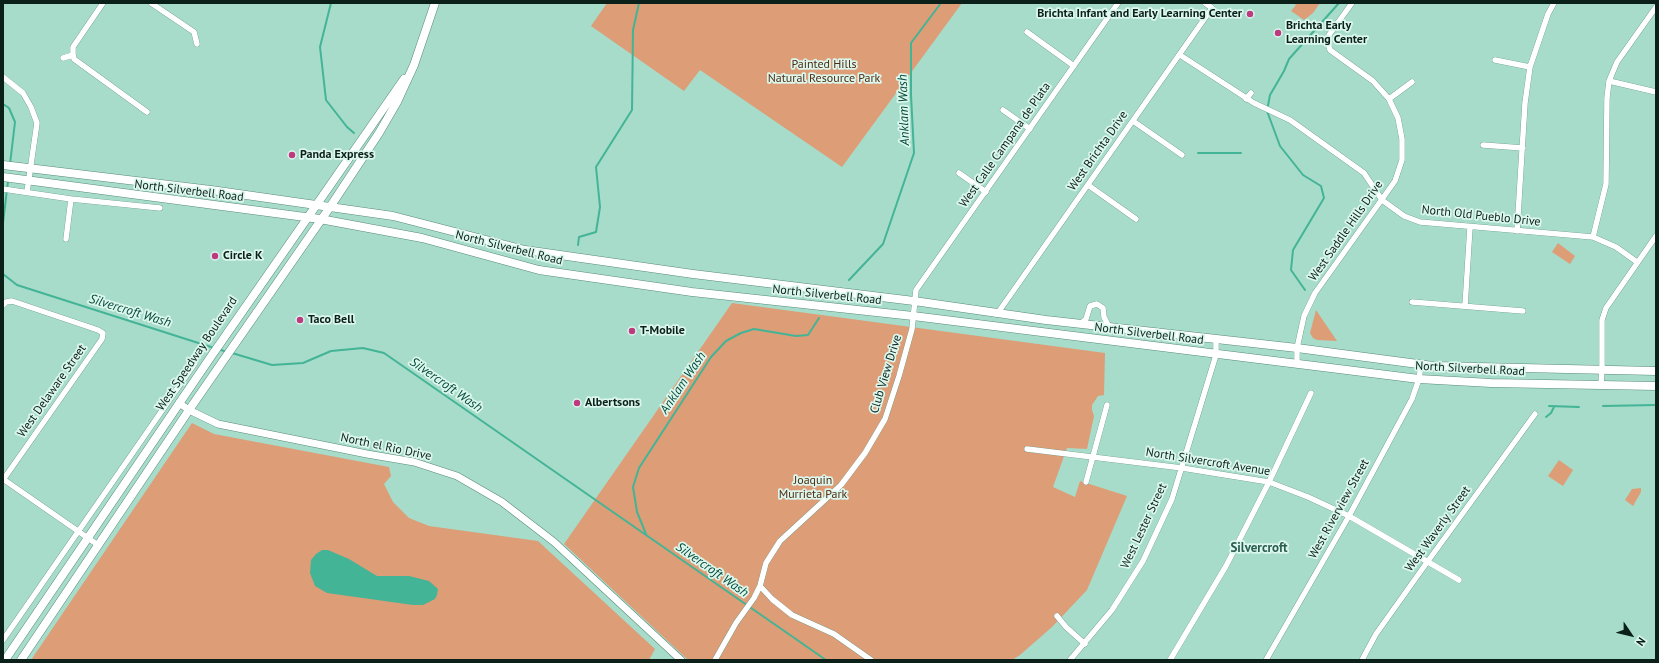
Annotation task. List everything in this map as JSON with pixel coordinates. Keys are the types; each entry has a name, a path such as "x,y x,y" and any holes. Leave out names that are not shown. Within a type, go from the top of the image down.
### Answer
{"main road":[{"name":"West Speedway Boulevard","path":"21,660 235,342 330,207 379,133 398,102 414,65 435,3"},
{"name":"West Speedway Boulevard","path":"5,660 315,204 414,65"},
{"name":"North Silverbell Road","path":"3,165 78,173 315,204 393,216 525,250 693,274 914,301 997,314 1109,328 1297,348 1421,365 1530,369 1656,371"},
{"name":"North Silverbell Road","path":"3,177 320,220 422,238 539,270 692,292 913,316 1216,355 1297,363 1419,379 1491,383 1656,386"},
{"path":"248,302 258,309"},
{"path":"994,327 997,314"}],"street":[{"path":"103,3 74,45 72,50 73,55 80,64 147,112"},
{"path":"151,3 194,32 197,44"},
{"name":"West Calle Campana de Plata","path":"914,301 916,290 1118,3"},
{"name":"West Brichta Drive","path":"997,314 1212,8 1205,3"},
{"name":"West Saddle Hills Drive","path":"1297,363 1297,348 1304,316 1315,293 1395,181 1402,160 1402,139 1398,118 1389,99 1373,81 1330,50 1328,43 1329,35 1352,3"},
{"path":"1517,230 1525,103 1530,67 1548,14 1554,3"},
{"path":"1593,238 1606,184 1607,98 1609,81 1617,62 1656,8"},
{"path":"1027,32 1074,66"},
{"path":"63,58 73,55"},
{"name":"North Old Pueblo Drive","path":"1180,55 1246,99 1290,120 1364,173 1382,200 1404,216 1420,222 1593,238 1616,247 1637,262"},
{"path":"1495,60 1530,67"},
{"path":"3,77 23,93 31,107 37,123 27,192"},
{"path":"1609,81 1656,92"},
{"path":"1389,99 1412,82"},
{"path":"1246,99 1251,93"},
{"path":"1003,110 1030,128"},
{"path":"1133,121 1182,155"},
{"path":"1483,145 1523,148"},
{"path":"959,173 986,192"},
{"path":"1088,185 1136,219"},
{"name":"North Silverbell Road","path":"3,189 71,199 160,208"},
{"path":"66,238 71,199"},
{"path":"1465,306 1470,227"},
{"path":"1601,384 1602,320 1606,308 1656,236"},
{"name":"West Delaware Street","path":"3,480 102,339 103,333 12,301 5,304"},
{"name":"Club View Drive","path":"715,660 741,616 754,598 760,586 766,563 780,541 841,484 865,454 885,419 912,329 914,301"},
{"path":"1412,302 1523,311"},
{"name":"North Silverbell Road","path":"1080,324 1086,319 1090,306 1097,304 1103,308 1104,317 1109,328"},
{"name":"West Lester Street","path":"1070,660 1112,610 1143,561 1172,499 1216,355 1216,339"},
{"name":"West Speedway Boulevard","path":"3,640 195,363"},
{"name":"West Riverview Street","path":"1266,660 1349,516 1412,399 1419,379 1421,365"},
{"path":"1170,660 1226,566 1269,482 1311,393"},
{"name":"North el Rio Drive","path":"171,398 189,410 218,424 414,462 457,476 502,502 554,542 681,660"},
{"path":"1086,482 1107,405"},
{"name":"West Waverly Street","path":"1362,660 1376,634 1535,414"},
{"name":"North Silvercroft Avenue","path":"1027,449 1182,468 1269,482 1308,497 1349,516 1459,580"},
{"path":"3,480 98,545"},
{"path":"760,586 772,599 792,615 834,634 871,660"},
{"path":"1057,616 1066,627 1085,644"}],"green space":[{"name":"Painted Hills Natural Resource Park","path":"607,3 962,3 842,167 700,70 684,91 591,26"},
{"path":"1293,3 1320,3 1313,13 1304,20 1291,11 1296,5"},
{"path":"1558,243 1575,256 1570,264 1552,252"},
{"name":"Joaquin Murrieta Park","path":"732,303 1105,353 1104,395 1098,396 1092,405 1094,416 1087,449 1067,448 1053,487 1075,497 1080,481 1127,496 1087,590 1052,627 1020,655 1012,660 688,660 564,544"},
{"path":"1316,310 1337,341 1317,340 1313,338 1310,333"},
{"path":"192,423 214,434 389,467 391,476 384,484 393,502 409,518 429,526 538,541 655,649 649,660 31,660"},
{"path":"1559,460 1573,470 1563,486 1548,476"},
{"path":"1641,488 1641,492 1633,506 1625,500 1632,489"}],"shaded area":[{"path":"322,550 328,550 349,559 377,576 409,576 429,581 438,589 437,595 435,599 423,605 413,605 327,593 315,586 310,573 311,560"}],"waterway":[{"path":"331,3 320,47 326,100 347,127 354,133"},
{"path":"578,245 579,237 596,232 600,207 596,167 632,110 633,30 639,3"},
{"name":"Anklam Wash","path":"849,280 883,244 914,153 911,95 911,43 941,3"},
{"path":"1305,290 1291,270 1293,250 1324,198 1321,186 1303,175 1280,146 1267,111 1270,95 1289,59 1339,3"},
{"name":"Silvercroft Wash","path":"3,104 9,108 15,122 10,164"},
{"path":"1198,153 1241,153"},
{"name":"Silvercroft Wash","path":"3,223 8,181"},
{"name":"Silvercroft Wash","path":"3,274 17,285 214,348"},
{"name":"Anklam Wash","path":"646,534 637,512 633,487 639,468 711,357 726,341 741,333 754,329 796,336 808,335 819,318"},
{"name":"Silvercroft Wash","path":"232,353 272,365 303,363 331,351 363,348 384,353 826,660"},
{"name":"Silvercroft Wash","path":"218,349 227,352"},
{"path":"1603,406 1656,405"},
{"path":"1549,406 1579,407"},
{"path":"1546,417 1551,413 1554,407"}],"place":[{"name":"Brichta Infant and Early Learning Center","path":"1250,14"},
{"name":"Brichta Early Learning Center","path":"1278,33"},
{"name":"Panda Express","path":"292,155"},
{"name":"Circle K","path":"215,256"},
{"name":"Taco Bell","path":"300,320"},
{"name":"T-Mobile","path":"632,331"},
{"name":"Albertsons","path":"577,403"}],"district":[{"name":"Silvercroft","path":"1259,548"}]}
